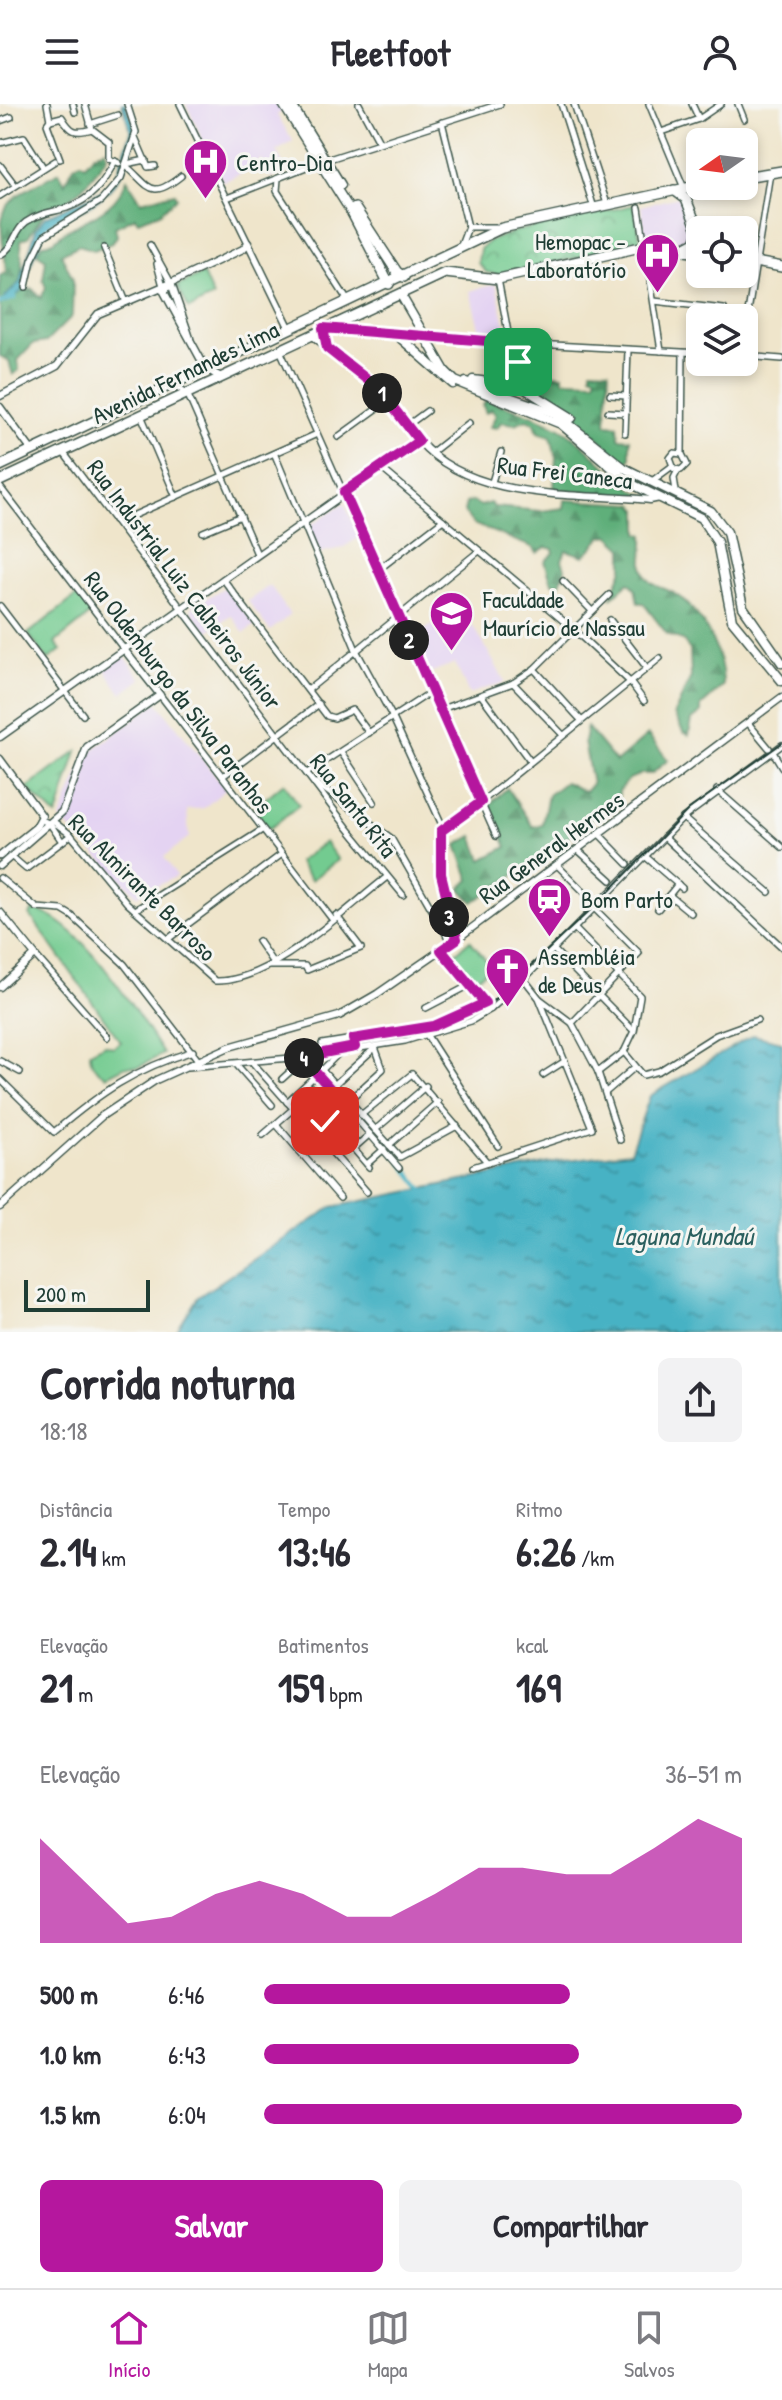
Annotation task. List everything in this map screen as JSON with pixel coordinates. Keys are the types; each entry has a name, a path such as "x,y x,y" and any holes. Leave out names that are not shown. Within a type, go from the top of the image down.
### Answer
{"highway":[{"path":"758,174 782,171"},
{"name":"Avenida Fernandes Lima","path":"0,466 350,303 390,276 404,277 448,251 460,249 502,228 686,187"},
{"path":"353,209 390,276"},
{"path":"353,209 397,272 404,277"},
{"path":"498,279 645,246 686,251"},
{"path":"680,250 686,247"},
{"path":"758,262 782,267"},
{"name":"Avenida Fernandes Lima","path":"0,484 430,278 454,272 498,279"}],"main road":[{"path":"283,104 323,161"},
{"path":"291,104 353,209"},
{"path":"476,392 445,371 404,296 450,369 461,380 555,413 624,468 676,491 711,511 725,527 743,607 781,662 770,667"},
{"path":"397,335 412,340 439,375 561,424 620,476 706,523 717,542 721,579 732,620 782,681"},
{"path":"488,341 506,349 513,360"},
{"path":"461,380 500,383 510,375 517,343"},
{"path":"517,343 517,372 522,389 565,412 588,437"},
{"path":"660,498 672,493 691,499"},
{"path":"757,652 767,644"}],"street":[{"path":"0,196 58,160 47,124 50,120 47,104"},
{"path":"73,104 75,112"},
{"path":"85,104 91,127 109,142 109,159 135,173 145,186 159,190 181,176"},
{"path":"127,104 135,123 135,137 151,167 135,173"},
{"path":"180,104 227,198 247,247 290,329"},
{"path":"359,104 379,141"},
{"path":"227,198 379,141 500,104"},
{"path":"561,104 594,208"},
{"path":"574,104 607,204"},
{"path":"649,104 686,183"},
{"path":"692,104 699,119"},
{"path":"661,132 699,119 721,104"},
{"path":"738,104 744,119"},
{"path":"50,120 62,117 71,131 77,133 118,115"},
{"path":"0,121 11,117"},
{"path":"568,124 580,120"},
{"path":"442,122 468,227 460,249"},
{"path":"0,143 24,137 43,167"},
{"path":"0,255 13,244 16,232 34,217 68,207 98,190 120,163 135,137"},
{"path":"581,163 593,158"},
{"path":"120,163 146,160"},
{"path":"26,287 32,260 44,236 108,195 120,163"},
{"path":"0,165 15,185"},
{"path":"758,255 770,172"},
{"path":"278,179 278,192"},
{"path":"265,184 278,192 350,303"},
{"path":"639,208 661,351"},
{"path":"468,227 502,228"},
{"path":"150,245 171,283 190,338 206,369 221,377"},
{"path":"0,396 24,380 53,369 92,319 247,247"},
{"path":"104,248 126,302"},
{"path":"155,255 162,288 179,325 190,338"},
{"path":"498,279 517,343"},
{"path":"654,301 686,305"},
{"path":"327,348 323,328 397,335"},
{"name":"Rua Frei Caneca","path":"310,334 389,400 419,441 448,468 492,482 547,492 650,500 660,498"},
{"path":"412,340 488,341 683,353 682,454 687,464 678,470 674,478 676,491"},
{"path":"280,349 496,836"},
{"path":"625,433 628,350"},
{"path":"758,357 782,359"},
{"path":"173,385 187,393 257,554"},
{"path":"610,395 626,396"},
{"path":"338,437 389,400"},
{"path":"0,407 32,451"},
{"path":"408,425 427,411"},
{"path":"608,412 626,413"},
{"path":"141,415 176,497"},
{"path":"431,454 469,423"},
{"path":"118,523 317,434"},
{"path":"0,737 419,441"},
{"name":"Rua Industrial Luiz Calheiros Júnior","path":"63,452 278,737"},
{"path":"492,482 501,452"},
{"path":"671,467 671,456 682,454"},
{"path":"275,455 357,652 392,716 443,827 440,866 454,941"},
{"path":"652,481 671,467"},
{"path":"671,467 678,470"},
{"path":"381,468 573,629 630,682 644,701"},
{"name":"Rua Oldemburgo da Silva Paranhos","path":"0,484 262,830 361,948 307,970 305,966 270,964"},
{"path":"203,532 241,516"},
{"path":"378,570 443,520"},
{"path":"308,690 479,551"},
{"path":"222,578 333,719 352,710 369,733"},
{"path":"563,581 592,611"},
{"path":"439,710 513,683 534,669 609,595"},
{"path":"0,606 83,715"},
{"path":"610,620 647,668"},
{"path":"443,827 481,802 660,658"},
{"path":"534,669 581,720"},
{"path":"513,683 563,735"},
{"path":"307,773 431,692"},
{"path":"0,866 52,823 66,800 82,751 160,695"},
{"path":"481,695 530,761"},
{"name":"Rua General Hermes","path":"0,1207 102,1116 145,1087 229,1047 339,1016 441,950 782,697"},
{"path":"223,776 319,704"},
{"path":"749,724 782,767"},
{"name":"Rua Santa Rita","path":"278,737 403,895"},
{"path":"0,878 37,908 68,912 124,964 193,1051 197,1063 305,1057 344,1048 376,1046 428,1037 471,1021 491,1009 554,950 683,818 771,750 782,745"},
{"path":"341,752 374,802"},
{"path":"0,759 40,811 42,820 0,856"},
{"path":"312,780 391,838 439,922 454,941"},
{"path":"717,790 782,847"},
{"path":"683,818 769,892"},
{"name":"Rua Almirante Barroso","path":"42,820 71,835 135,910 211,979 225,981 270,964"},
{"path":"52,823 61,840"},
{"path":"135,910 262,830"},
{"path":"599,834 628,864"},
{"path":"11,856 26,869 71,835"},
{"path":"664,837 782,947"},
{"path":"578,850 611,880"},
{"path":"168,939 282,854"},
{"path":"646,857 680,886 658,909"},
{"path":"557,865 592,900"},
{"path":"258,941 270,964 387,877"},
{"path":"669,895 691,913"},
{"path":"572,1023 639,953 595,909"},
{"path":"0,912 107,1037"},
{"path":"439,922 449,916"},
{"path":"575,929 642,999 634,1031 624,1052 598,1072"},
{"path":"441,950 491,1009"},
{"path":"554,950 634,1031"},
{"path":"0,987 35,955"},
{"path":"524,979 539,998 572,1023 598,1072 620,1140"},
{"path":"426,1008 470,985"},
{"path":"473,1167 589,1132 593,1127 539,998"},
{"path":"322,1044 434,1026 485,1003"},
{"path":"624,1052 645,1076 659,1071 716,1035 757,1020"},
{"path":"428,1037 498,1146"},
{"path":"353,1039 355,1047"},
{"path":"376,1046 383,1069 328,1119 319,1121 311,1111 315,1102 376,1046"},
{"path":"287,1102 344,1048"},
{"path":"0,1079 54,1132 100,1092 123,1078 143,1067 193,1051"},
{"path":"305,1057 372,1132 387,1147 405,1158 457,1126"},
{"path":"282,1079 305,1057"},
{"path":"0,1061 20,1072"},
{"path":"543,1075 565,1061"},
{"path":"252,1062 367,1192"},
{"path":"235,1063 272,1105"},
{"path":"606,1092 635,1067"},
{"path":"340,1134 413,1074 487,1162"},
{"path":"353,1149 426,1086"},
{"path":"328,1119 368,1165 438,1102"},
{"path":"263,1135 293,1109"},
{"path":"276,1124 340,1198"},
{"path":"387,1147 397,1166"}],"shaded area":[{"path":"186,104 279,104 283,111 277,115 293,141 277,151 286,172 271,178 261,159 252,168 223,182"},
{"path":"679,197 684,199 690,216 686,216 684,245 650,243 646,239 641,206"},
{"path":"496,284 508,338 481,336 470,291"},
{"path":"344,503 360,537 342,548 319,553 308,527"},
{"path":"270,585 290,615 270,631 248,601"},
{"path":"225,587 255,625 244,633 231,615 206,633 192,613 192,607"},
{"name":"Faculdade Maurício de Nassau","path":"456,606 477,632 505,682 469,694 455,663 425,675 411,641"},
{"path":"123,654 142,679 122,694 104,668"},
{"path":"157,702 226,789 204,808 187,810 189,837 164,857 177,876 149,890 146,888 138,896 60,819 86,755"}],"green space":[{"path":"105,149 107,156 89,181 65,202 47,209 28,237 21,240 23,291 33,289 41,298 46,288 43,280 46,259 37,253 42,244 54,241 104,210 117,198 127,179 141,201 175,193 177,197 160,213 138,221 135,217 115,227 117,236 112,243 94,250 79,245 61,254 73,279 72,316 46,342 33,344 18,360 19,370 13,375 9,361 0,356 0,276 6,272 2,232 4,211 24,191 59,172 65,183 74,166 81,162 85,165 94,154"},
{"path":"634,205 641,244 499,275 486,272 478,263 480,249 489,241 516,231"},
{"path":"203,274 213,297 189,309 177,286"},
{"path":"591,369 609,370 606,424 618,425 619,438 630,439 630,459 625,463 570,411 526,385 536,390 538,373 563,375 563,380 595,381 597,376 591,374"},
{"path":"486,400 559,427 625,483 647,497 554,489 556,457 551,436 538,432 535,423 527,419 515,424 501,422 497,428 490,427 496,415 491,409 486,413 483,406"},
{"path":"565,500 634,504 639,511 639,533 644,535 645,574 656,585 685,602 710,635 720,661 723,686 701,706 701,713 692,720 689,735 683,732 674,714 691,677 690,650 682,640 667,634 643,603 638,603 635,588 629,582 611,598 623,569 623,548 609,535 602,537 584,556 566,550 562,560 565,569 560,583 552,583 545,561 554,553 553,549 546,547 537,553 532,547 473,524 464,512 466,503 472,501 481,506 490,503 494,507 541,511 564,508"},
{"path":"78,595 92,613 55,643 61,650 48,660 28,634"},
{"path":"587,727 616,762 648,735 668,760 651,774 629,779 619,791 619,796 544,856 473,902 460,888 470,880 457,845 473,836 482,860 507,847 489,805 507,788 533,827 542,824 548,795 565,782 585,792 592,784 584,742"},
{"path":"77,751 59,810 56,816 27,788"},
{"path":"284,783 299,805 269,829 254,808"},
{"path":"325,842 338,860 311,880 298,862"},
{"path":"33,910 51,917 88,948 123,993 163,1054 139,1067 126,1066 106,1076 96,1069 90,1052 105,1044 113,1047 121,1042 30,915"},
{"path":"470,940 491,966 470,984 450,958"}],"water":[{"path":"122,104 126,104 135,130 124,170 101,198 45,226 21,292 5,303 4,298 20,282 36,229 45,217 106,189 116,177 131,132"},
{"name":"Laguna Mundaú","path":"753,1035 782,1042 782,1332 176,1332 198,1297 332,1207 560,1161 630,1152 650,1096"}],"waterway":[{"path":"36,249 45,226 56,217"},
{"path":"0,303 15,298 15,293"},
{"path":"402,1163 423,1190"}],"tram line":[{"path":"487,1006 600,901 689,809 782,743"}],"place":[{"name":"Centro-Dia","path":"205,201"},
{"name":"Hemopac - Laboratório","path":"657,294"},
{"name":"Faculdade Maurício de Nassau","path":"452,652"},
{"name":"Bom Parto","path":"550,938"},
{"name":"Assembléia de Deus","path":"507,1009"}],"route":[{"path":"325,1121 344,1104 302,1057 355,1047 353,1039 434,1026 485,1003 441,950 457,939 450,922 441,874 441,831 481,802 344,492 419,441 379,389 327,348 323,328 524,344 519,350 518,362"}]}
